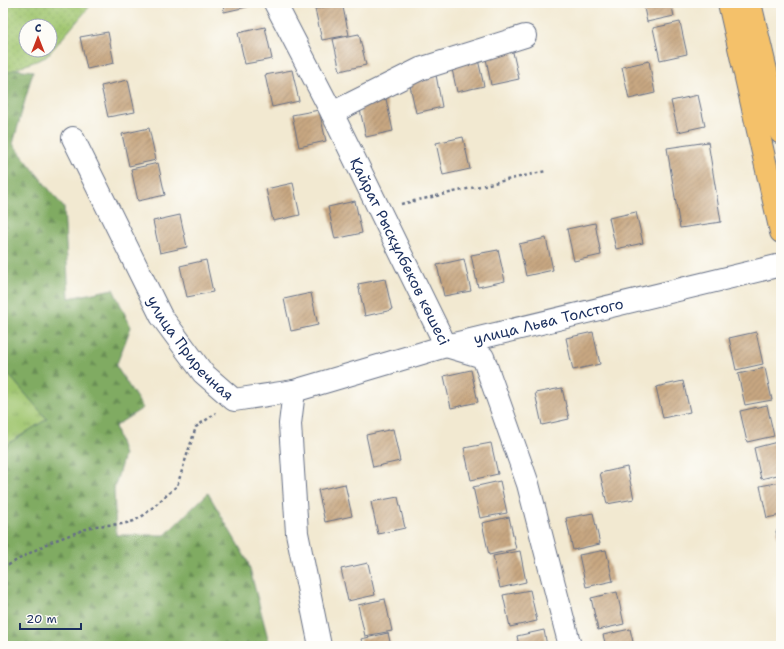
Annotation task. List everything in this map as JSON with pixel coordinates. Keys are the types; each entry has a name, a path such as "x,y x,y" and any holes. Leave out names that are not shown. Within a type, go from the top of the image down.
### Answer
{"main road":[{"path":"729,3 781,232"},
{"path":"750,3 781,133"}],"street":[{"name":"Қайрат Рысқұлбеков көшесі","path":"275,3 332,113 446,346 483,356 528,484 570,646"},
{"path":"332,113 420,69 524,36"},
{"name":"улица Приречная","path":"73,138 161,316 203,373 234,400 294,391"},
{"name":"улица Льва Толстого","path":"294,391 446,346 781,265"},
{"path":"294,391 290,424 297,533 320,646"}],"path":[{"path":"378,209 546,171"},
{"path":"3,568 48,543 94,526 122,524 134,521 144,515 177,486 196,427 234,400"}],"green space":[{"path":"3,3 92,3 58,43 58,18 18,18 18,58 43,58 3,74"},
{"path":"3,68 33,71 13,144 64,208 69,298 113,289 131,327 116,366 143,408 115,426 124,455 114,489 116,535 165,535 208,493 248,562 270,646 3,646 3,447 47,419 3,368"},
{"path":"3,368 47,419 3,447"}],"building":[{"path":"223,3 251,3 251,6 224,12"},
{"path":"304,3 332,3 332,4 305,9"},
{"path":"342,3 349,35 322,40 315,9"},
{"path":"643,3 671,3 674,16 647,22"},
{"path":"680,22 687,54 660,60 653,28"},
{"path":"265,27 272,59 245,64 238,33"},
{"path":"108,32 114,63 87,69 80,37"},
{"path":"359,34 366,65 340,71 333,39"},
{"path":"512,48 519,79 491,85 485,53"},
{"path":"477,55 484,86 457,92 450,60"},
{"path":"649,61 655,93 629,99 622,67"},
{"path":"292,70 299,101 272,107 265,75"},
{"path":"436,75 442,107 416,113 409,81"},
{"path":"128,80 135,112 108,117 101,86"},
{"path":"698,95 705,126 678,132 671,101"},
{"path":"386,99 393,131 366,137 359,105"},
{"path":"319,110 326,141 299,147 292,115"},
{"path":"149,128 156,160 129,166 122,134"},
{"path":"463,137 470,169 443,175 436,143"},
{"path":"708,142 721,222 680,228 667,148"},
{"path":"158,163 165,195 138,201 131,169"},
{"path":"293,183 300,215 273,221 266,189"},
{"path":"355,201 362,233 335,239 328,207"},
{"path":"636,212 643,243 616,249 609,218"},
{"path":"180,215 187,247 160,253 153,221"},
{"path":"595,223 601,255 574,261 567,229"},
{"path":"546,238 553,270 526,276 519,244"},
{"path":"498,250 505,281 478,287 471,255"},
{"path":"464,259 471,291 444,296 437,265"},
{"path":"206,260 213,292 187,297 180,266"},
{"path":"385,279 392,310 365,316 358,284"},
{"path":"311,293 318,325 291,331 284,299"},
{"path":"593,332 600,364 573,370 566,338"},
{"path":"756,332 763,364 736,370 729,338"},
{"path":"765,368 772,400 745,405 738,374"},
{"path":"471,370 478,402 451,408 444,376"},
{"path":"683,381 690,412 663,418 656,387"},
{"path":"562,388 569,419 542,425 535,393"},
{"path":"767,405 774,436 747,442 740,411"},
{"path":"393,429 400,461 373,467 366,435"},
{"path":"781,441 781,474 761,479 754,448"},
{"path":"491,443 498,474 471,480 464,448"},
{"path":"627,467 634,499 607,504 600,473"},
{"path":"500,481 507,513 480,518 473,487"},
{"path":"781,482 781,515 767,518 760,486"},
{"path":"345,484 352,516 325,522 318,490"},
{"path":"398,497 405,528 378,534 371,502"},
{"path":"593,513 600,544 573,550 566,518"},
{"path":"509,517 516,549 489,555 482,523"},
{"path":"781,530 781,552 780,552 776,531"},
{"path":"606,550 613,581 586,587 579,555"},
{"path":"520,551 526,582 500,588 493,556"},
{"path":"368,563 375,595 348,601 341,569"},
{"path":"530,590 537,621 510,627 503,595"},
{"path":"617,592 624,624 598,630 591,598"},
{"path":"385,599 392,631 365,636 358,605"},
{"path":"630,629 634,646 606,646 603,635"},
{"path":"544,630 547,646 519,646 517,636"},
{"path":"388,633 391,646 363,646 361,639"}]}
